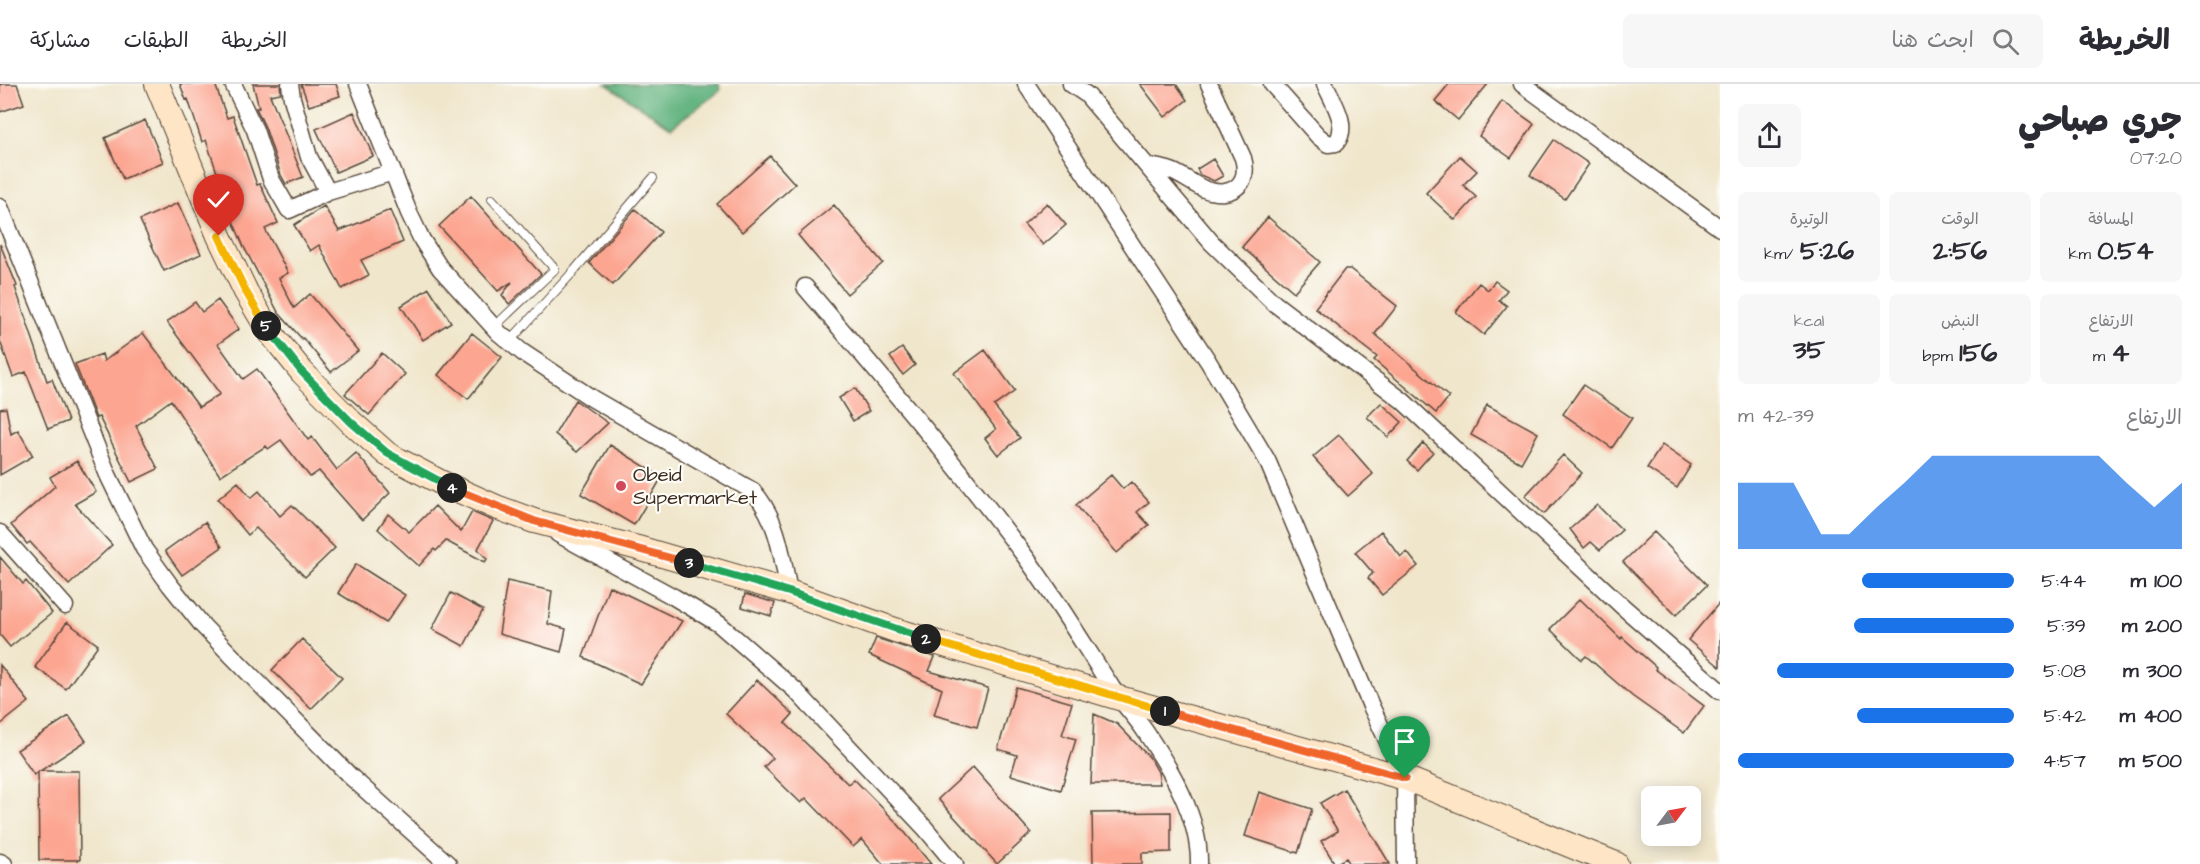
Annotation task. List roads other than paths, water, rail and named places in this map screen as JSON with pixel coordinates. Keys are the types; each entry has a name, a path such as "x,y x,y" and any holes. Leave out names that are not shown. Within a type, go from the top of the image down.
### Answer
{"main road":[{"path":"157,84 219,236 246,292 269,331 302,372 351,422 387,453 442,483 534,521 638,548 789,592 895,630 1119,698 1405,778 1616,864"}],"street":[{"path":"233,84 255,130 271,179 289,210 328,192 393,172"},
{"path":"290,84 309,157 328,192"},
{"path":"358,84 408,213 440,268 509,342 593,399 753,491 764,503 772,521 779,542 789,592"},
{"path":"1026,84 1208,361 1267,460 1366,695 1405,778 1406,864"},
{"path":"1071,84 1087,95 1212,243 1274,303 1403,401 1622,606 1720,691"},
{"path":"1148,166 1171,171 1214,192 1233,189 1240,185 1246,169 1243,158 1209,84"},
{"path":"1272,84 1318,136 1328,144 1336,143 1343,130 1325,84"},
{"path":"1522,84 1720,228"},
{"path":"0,207 108,475 144,549 196,618 232,656 350,776 448,864"},
{"path":"806,287 933,438 1028,560 1119,698 1145,731 1179,790 1192,821 1199,864"},
{"path":"534,521 719,624 795,690 925,828 955,864"},
{"path":"0,533 65,606"}],"lane":[{"path":"509,342 573,272 653,178"},
{"path":"492,199 555,268 494,327"}],"place":[{"name":"Obeid Supermarket","path":"621,486"}]}
